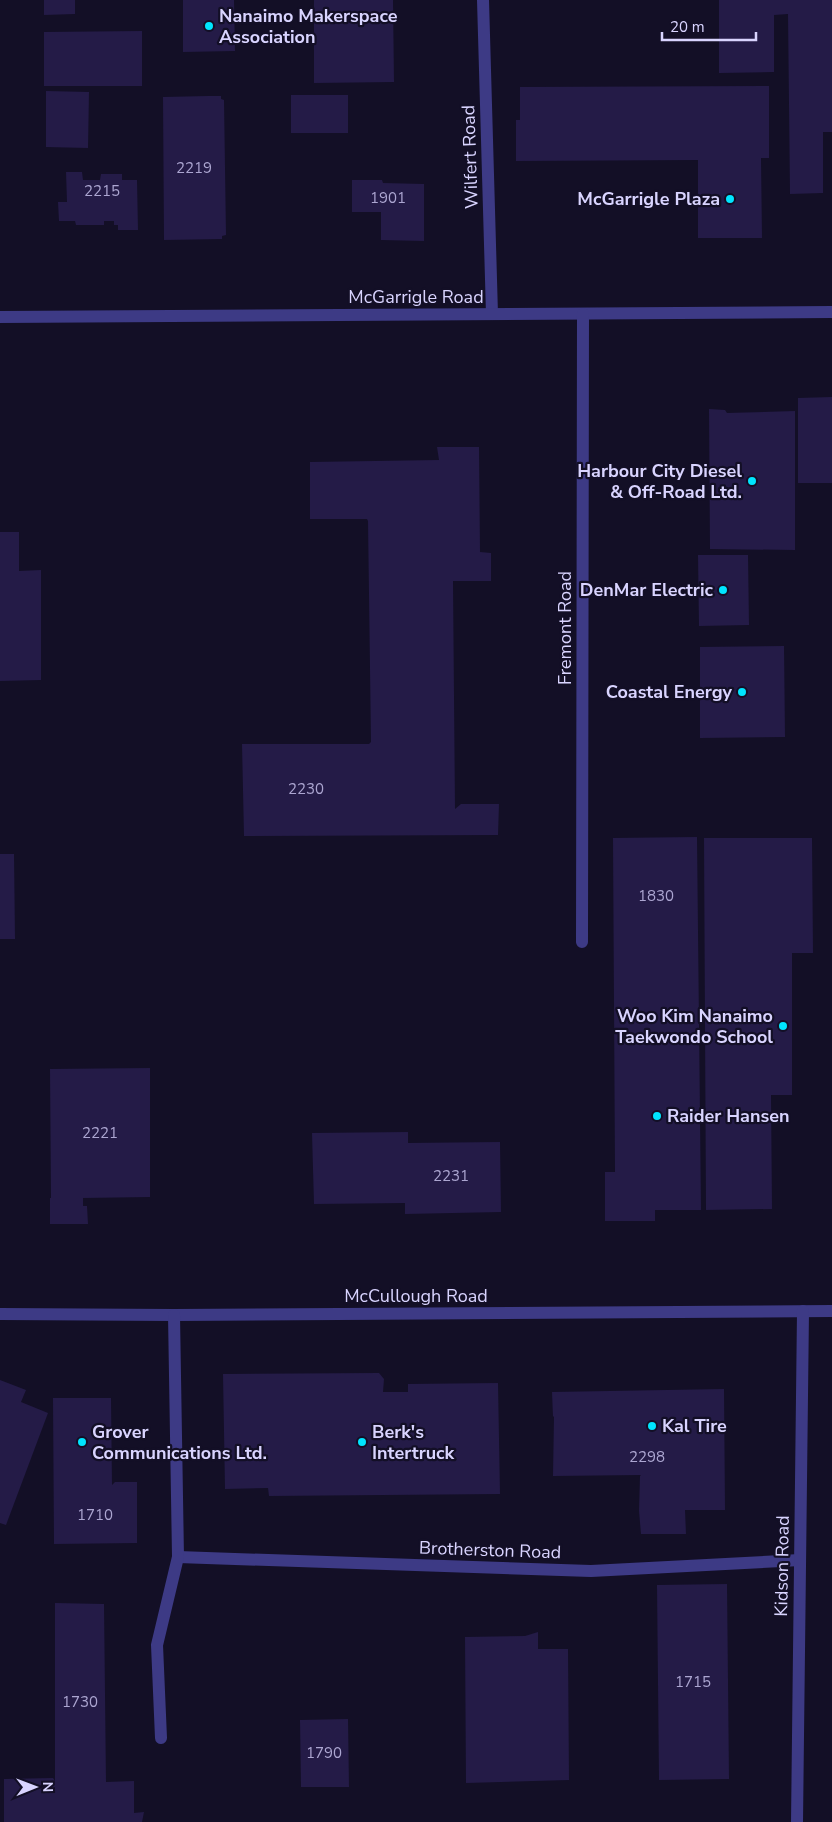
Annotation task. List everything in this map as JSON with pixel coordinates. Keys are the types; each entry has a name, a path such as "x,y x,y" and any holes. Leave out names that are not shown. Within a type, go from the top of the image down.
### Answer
{"street":[{"name":"Wilfert Road","path":"483,0 492,314"},
{"name":"McGarrigle Road","path":"0,317 832,312"},
{"name":"Fremont Road","path":"582,942 583,314"},
{"name":"Kidson Road","path":"796,1822 803,1311"},
{"name":"McCullough Road","path":"0,1314 174,1315 832,1311"},
{"path":"161,1738 157,1645 178,1557 174,1315"},
{"name":"Brotherston Road","path":"178,1557 591,1571 800,1560"}],"building":[{"path":"44,0 75,0 75,14 44,15"},
{"name":"Nanaimo Makerspace Association","path":"183,0 234,0 235,51 183,52"},
{"path":"314,0 393,0 394,82 314,83"},
{"path":"719,0 832,0 832,132 823,132 823,193 790,194 788,14 774,15 774,72 719,73"},
{"path":"142,31 142,86 44,86 44,32"},
{"name":"McGarrigle Plaza","path":"769,86 769,158 761,158 762,238 698,238 698,160 516,161 516,120 520,120 520,87"},
{"path":"46,91 89,92 88,148 46,147"},
{"path":"291,95 348,95 348,133 291,133"},
{"path":"221,96 221,99 224,100 226,235 222,236 222,239 164,240 163,97"},
{"path":"66,172 82,172 83,180 100,180 101,174 122,174 122,180 137,180 138,230 118,230 118,225 114,225 114,221 104,221 104,225 76,225 75,221 59,221 58,202 67,202"},
{"path":"352,180 382,180 383,183 424,184 424,241 381,240 381,212 352,212"},
{"path":"832,397 832,483 798,483 798,398"},
{"name":"Harbour City Diesel & Off-Road Ltd.","path":"709,409 725,410 727,413 795,411 795,550 710,549"},
{"path":"437,447 479,447 480,552 491,553 491,581 453,581 455,809 461,804 499,804 498,835 244,836 242,744 369,744 371,742 368,521 367,519 310,519 310,462 439,460"},
{"path":"0,532 19,532 19,571 41,570 41,680 0,681"},
{"name":"DenMar Electric","path":"698,555 748,555 749,625 699,626"},
{"name":"Coastal Energy","path":"784,646 785,737 700,738 700,647"},
{"path":"697,837 701,1210 655,1210 655,1221 605,1221 605,1172 615,1172 613,838"},
{"path":"704,838 812,838 813,953 792,953 792,1095 771,1095 772,1209 706,1210"},
{"path":"0,854 14,854 15,939 0,939"},
{"path":"150,1068 150,1197 83,1198 83,1206 87,1206 88,1224 50,1224 50,1069"},
{"path":"408,1132 408,1143 500,1142 501,1212 405,1214 405,1203 314,1204 312,1133"},
{"name":"Berk's Intertruck","path":"379,1373 384,1379 383,1392 408,1392 408,1384 498,1383 500,1494 269,1496 268,1488 225,1489 223,1374"},
{"path":"0,1380 26,1390 21,1402 48,1413 6,1525 0,1523"},
{"path":"724,1389 725,1510 685,1510 686,1534 641,1534 639,1511 641,1475 553,1476 554,1416 552,1392"},
{"path":"53,1398 111,1398 112,1485 115,1482 137,1482 137,1543 54,1544"},
{"path":"727,1584 729,1779 659,1780 657,1585"},
{"path":"55,1603 104,1604 106,1782 134,1781 134,1813 144,1812 142,1822 4,1822 4,1779 53,1778 55,1781"},
{"path":"538,1632 538,1649 568,1649 569,1780 466,1783 465,1637 525,1636"},
{"path":"348,1719 349,1787 301,1787 300,1720"}],"place":[{"name":"Nanaimo Makerspace Association","path":"209,26"},
{"name":"McGarrigle Plaza","path":"730,199"},
{"name":"Harbour City Diesel & Off-Road Ltd.","path":"752,481"},
{"name":"DenMar Electric","path":"723,590"},
{"name":"Coastal Energy","path":"742,692"},
{"name":"Woo Kim Nanaimo Taekwondo School","path":"783,1026"},
{"name":"Raider Hansen","path":"657,1116"},
{"name":"Kal Tire","path":"652,1426"},
{"name":"Grover Communications Ltd.","path":"82,1442"},
{"name":"Berk's Intertruck","path":"362,1442"}]}
